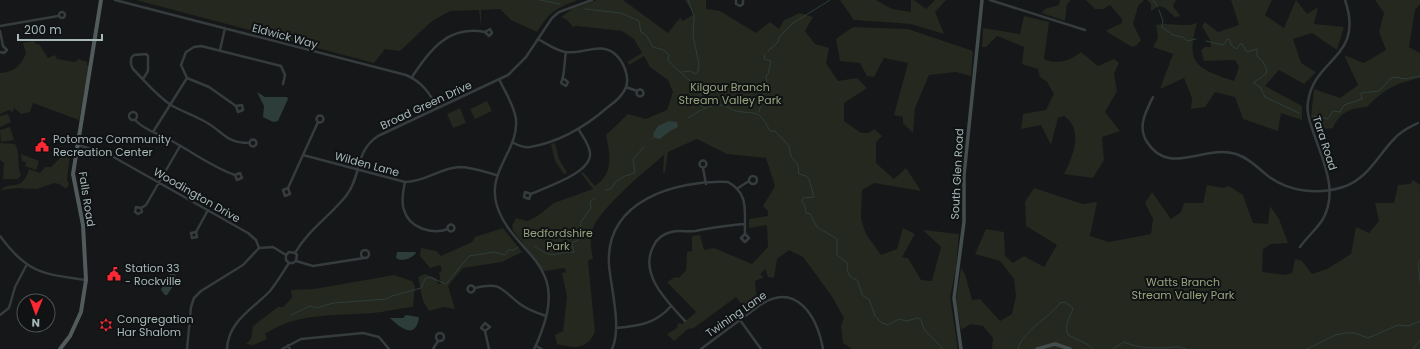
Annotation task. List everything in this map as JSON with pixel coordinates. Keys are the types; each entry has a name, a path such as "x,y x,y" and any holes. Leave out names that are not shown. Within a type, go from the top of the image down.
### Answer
{"main road":[{"name":"Falls Road","path":"60,349 70,336 81,312 86,280 83,225 73,179 77,145 101,0"},
{"name":"South Glen Road","path":"961,349 954,298 964,222 964,175 982,0"},
{"path":"1037,349 1055,344 1070,349"}],"street":[{"name":"Eldwick Way","path":"115,0 398,72 412,77 428,90 437,108"},
{"name":"Broad Green Drive","path":"295,253 301,241 346,196 352,184 360,158 370,141 500,79 520,65 548,22 559,12 592,0"},
{"path":"736,0 735,3 738,6 742,5 743,0"},
{"path":"990,0 1085,30"},
{"name":"Tara Road","path":"1300,247 1323,219 1328,205 1328,174 1307,110 1313,85 1319,75 1340,53 1346,42 1350,25 1345,0"},
{"path":"0,26 58,16"},
{"path":"220,50 225,28"},
{"path":"412,77 428,54 450,35 467,30 485,32"},
{"path":"0,31 1,47 6,47 7,51 4,53 0,52"},
{"path":"512,142 530,147 579,130 621,96 626,87 627,76 625,69 618,57 610,50 599,48 578,52 566,52 554,48 538,39"},
{"path":"236,106 209,87 187,78 181,66 186,52 194,47 201,46 281,66 286,75 282,84"},
{"path":"564,79 563,71 566,52"},
{"path":"143,79 148,71 148,56 146,54 134,54 132,57 132,67 143,79 159,96 171,105 204,121 228,140 239,143 249,143"},
{"path":"153,132 187,78"},
{"path":"500,79 516,118 512,142 496,175 495,197 500,214 506,225 540,267 547,281 549,300 546,316 534,349"},
{"path":"626,87 637,92"},
{"path":"1153,97 1144,115 1142,128 1145,139 1158,154 1178,159 1208,152 1226,152 1245,158 1287,187 1308,191 1329,190 1345,186 1361,177 1374,165 1396,136 1418,123"},
{"path":"134,120 180,146 204,162 235,175"},
{"path":"288,188 318,122"},
{"path":"531,194 577,172 588,163 590,154 588,146 579,130"},
{"name":"Woodington Drive","path":"77,145 110,154 248,233 256,240 259,248"},
{"path":"142,208 146,205 180,146"},
{"name":"Wilden Lane","path":"303,155 404,182 422,180 451,168 460,167 496,175"},
{"path":"703,168 706,184"},
{"path":"738,188 749,181"},
{"path":"404,182 403,206 409,221 426,230 437,232 448,229"},
{"path":"612,349 616,328 609,254 614,236 623,219 634,207 654,194 669,189 728,182 738,188 744,200 745,234"},
{"path":"196,232 208,210"},
{"path":"685,321 658,289 650,272 649,258 651,250 658,239 672,231 694,231 722,225 744,224"},
{"path":"0,236 11,251 26,266 50,275 86,280"},
{"path":"187,349 191,307 194,298 243,265 259,248 273,247 286,255"},
{"path":"286,255 289,252 295,253 297,255 296,261"},
{"path":"286,255 286,260 289,263"},
{"path":"227,349 229,336 234,325 244,313 270,290 289,263 296,261 313,266 364,258"},
{"path":"0,315 9,308 15,287 26,266"},
{"path":"475,288 492,284 499,286 527,309 546,316"},
{"name":"Twining Lane","path":"701,349 769,299 779,296 790,297 799,302 814,320 822,339 823,349"},
{"path":"616,328 647,324 671,306"},
{"path":"740,320 762,349"},
{"path":"486,331 489,349"},
{"path":"282,349 301,339 363,333 379,337 389,349"},
{"path":"433,349 438,341"},
{"path":"288,345 290,349"},
{"path":"536,346 542,349"}],"green space":[{"path":"136,0 576,1 553,12 545,20 537,32 511,20 500,9 481,10 481,27 479,10 450,11 432,21 400,51 385,49 374,63"},
{"name":"Kilgour Branch Stream Valley Park","path":"597,0 623,0 668,33 680,18 683,21 694,14 685,0 706,0 706,9 720,11 756,33 770,22 779,29 784,20 800,13 813,17 805,31 815,44 829,48 826,63 838,81 857,78 867,88 844,103 844,121 861,133 869,133 874,129 882,136 876,142 876,163 894,179 906,168 921,191 874,183 862,190 861,219 866,234 881,255 897,249 903,228 915,234 902,257 908,258 921,280 932,281 941,247 923,230 959,234 956,269 950,297 958,349 852,349 843,343 841,326 844,318 831,295 803,257 789,250 777,259 774,278 768,277 765,269 760,275 764,277 755,281 756,293 760,302 747,311 736,297 694,328 688,329 674,341 667,334 677,328 678,323 682,324 696,312 667,282 675,277 679,278 686,270 687,252 692,251 692,236 700,235 704,250 714,248 752,264 768,247 767,225 749,228 749,219 768,216 768,211 763,206 775,186 766,158 727,154 697,139 668,152 665,173 663,173 664,155 614,200 597,220 591,235 593,258 588,261 595,332 592,338 584,345 570,347 557,344 555,335 563,331 567,297 562,273 566,272 565,268 544,271 512,229 512,226 516,218 527,221 536,217 554,203 593,189 581,173 583,172 595,186 605,175 609,163 609,150 606,135 628,114 646,119 667,110 673,92 668,80 650,67 644,56 629,65 627,62 642,53 634,39 622,31 577,26 573,27 567,20 561,17 572,9"},
{"path":"840,0 876,0 892,9 911,12 911,0 914,0 926,9 935,0 946,0 935,12 944,34 911,24 854,20"},
{"path":"1060,0 1071,0 1067,4 1065,21 1042,13 1045,9 1059,5"},
{"path":"1086,0 1144,0 1138,6 1133,24 1141,40 1137,45 1132,47 1107,32 1107,30 1122,23 1122,19 1110,5 1103,9 1095,9"},
{"path":"1147,0 1176,0 1173,6 1180,16 1175,17 1165,8 1159,6 1151,11 1151,4"},
{"path":"1231,0 1272,0 1265,15 1284,28 1296,0 1307,14 1318,7 1314,24 1344,27 1337,50 1312,33 1293,39 1301,63 1316,72 1304,84 1279,70 1265,86 1302,106 1302,120 1281,113 1278,131 1243,119 1235,97 1215,92 1205,107 1191,109 1192,98 1184,78 1160,89 1173,54 1153,47 1158,38 1156,25 1161,24 1187,25 1197,23 1193,48 1197,63 1211,73 1234,81 1239,67 1235,60 1204,61 1201,50 1205,47 1211,47 1210,40 1202,26 1205,22 1218,32 1239,25"},
{"path":"1375,0 1420,0 1420,4 1415,10 1409,47 1420,53 1420,78 1403,82 1385,91 1367,107 1356,108 1346,112 1339,118 1333,128 1318,130 1311,117 1314,89 1340,98 1358,85 1344,55 1364,63 1386,50 1379,32 1384,13"},
{"path":"1024,16 1049,22 1044,59 1059,62 1068,60 1081,52 1098,66 1114,59 1119,63 1114,74 1117,91 1105,112 1120,131 1102,137 1104,160 1093,178 1064,174 1071,160 1075,144 1075,136 1074,128 1064,116 1058,118 1051,145 1041,125 1021,129 1023,114 1046,110 1054,94 1047,82 1040,77 1038,69 1022,64 1024,47 997,36 986,47 982,47 983,28 1020,34"},
{"path":"853,27 908,29 973,51 971,76 956,72 929,75 915,108 913,133 903,123 903,117 894,115 908,63 884,58 874,77 867,76 860,63 840,61 836,39"},
{"path":"34,41 36,44 39,44 48,58 55,55 57,59 75,62 79,59 87,62 87,65 89,66 79,120 33,103 30,112 21,114 14,108 13,112 9,110 0,114 0,73 16,68 26,53 23,43"},
{"path":"487,101 492,111 475,119 470,109"},
{"path":"460,108 466,123 453,128 447,114"},
{"path":"8,114 11,122 0,127 0,116"},
{"path":"10,127 14,140 1,142 0,130"},
{"path":"0,143 15,144 17,148 21,175 18,179 3,179 4,163 0,160"},
{"path":"555,143 559,159 567,173 564,174 555,161 551,144"},
{"path":"65,153 70,155 67,180 69,184 67,188 54,183 37,189 18,188 0,190 4,187 20,184 29,169 40,173 45,167 51,167"},
{"path":"21,154 39,161 36,170 25,166 26,162 22,161"},
{"name":"Watts Branch Stream Valley Park","path":"1413,180 1420,185 1420,349 992,349 993,338 983,326 971,324 961,330 956,300 961,268 965,274 972,300 980,299 1000,321 1012,314 1016,296 1014,279 1000,261 975,254 986,229 1004,232 1005,256 1013,263 1024,256 1044,267 1057,245 1026,226 1025,202 1034,188 1083,204 1097,202 1090,236 1109,242 1151,234 1153,219 1145,203 1152,192 1171,219 1181,212 1184,203 1203,203 1207,185 1222,188 1229,186 1243,195 1253,223 1268,224 1270,206 1279,219 1288,243 1271,244 1263,249 1262,272 1285,275 1292,273 1295,259 1302,261 1312,274 1327,269 1351,254 1356,227 1369,233 1379,221 1375,203 1394,203 1398,185 1410,184"},
{"path":"503,228 522,252 502,262 463,268 448,286 455,309 443,307 429,311 423,301 418,277 425,274 436,278 438,284 441,284 439,272 442,271 440,265 430,268 420,256 421,248 436,251 441,256 472,242 475,237"},
{"path":"394,275 412,281 415,286 413,307 378,312 303,318 277,327 265,334 267,339 254,345 246,344 251,339 253,326 278,307 283,307 292,298 291,290 314,289"}],"shaded area":[{"path":"257,92 265,97 287,97 288,99 278,121 273,122 263,117 264,106"},
{"path":"669,121 677,122 678,127 660,139 655,138 653,134 658,126"},
{"path":"397,252 416,253 409,258 401,260 396,258"},
{"path":"170,274 175,274 177,280 167,295 165,295 161,290 165,280"},
{"path":"406,315 418,317 419,319 415,328 412,330 402,328 390,318 403,318"}],"waterway":[{"path":"540,0 560,4"},
{"path":"682,72 690,71 696,74 699,64 693,36 694,16 688,0"},
{"path":"768,51 778,42 779,37 793,23 830,0"},
{"path":"1153,0 1158,7"},
{"path":"585,9 621,13 639,21 641,32 646,35 653,47 664,50 669,55 668,60 691,81 699,91 701,96 700,105 705,108"},
{"path":"1159,10 1163,21 1162,27 1173,35 1183,37 1187,41 1196,39"},
{"path":"1206,41 1223,45 1228,39 1230,40 1231,45 1237,49 1240,44 1242,44 1247,52 1257,49 1257,56 1263,62 1267,70 1266,74 1254,82 1255,84 1260,87 1265,97 1299,113"},
{"path":"759,112 767,84 766,76 768,74 771,61 764,59 765,55"},
{"path":"1313,116 1328,119 1333,111 1340,112 1344,105 1362,99 1361,93 1379,91 1391,78 1395,77 1405,79 1420,76"},
{"path":"688,118 695,113 717,105 724,105 732,110 753,113 760,116 770,131 775,131 789,146 791,156 798,165 799,174 806,176 809,179 814,197 803,198 802,202 805,206 806,213 810,214 817,227 837,239 837,255 847,263 850,276 857,280 863,296 869,299 875,316 882,323 888,325 899,319 906,321 918,318 921,320 924,329 943,349"},
{"path":"605,190 611,189 615,182 625,176 635,173 633,159 644,147"},
{"path":"534,246 541,251 554,255 574,252 572,243 578,240 581,222 591,208 590,202 595,198"},
{"path":"291,315 310,306 317,308 333,303 387,299 392,296 421,288 425,279 429,277 446,284 469,256 494,252 505,255 508,250 514,250 518,247"},
{"path":"1420,260 1418,263 1420,282"},
{"path":"1018,349 1021,342 1030,330 1060,303 1065,302 1073,308 1067,324 1068,335 1087,344 1093,349"},
{"path":"1307,349 1335,335 1355,333 1368,338 1398,325 1408,326 1420,321"},
{"path":"1413,349 1420,340"},
{"path":"1113,349 1124,342 1142,347 1177,347 1186,349"}],"place":[{"name":"Potomac Community Recreation Center","path":"42,145"},
{"name":"Station 33 - Rockville","path":"114,274"},
{"name":"Congregation Har Shalom","path":"106,325"}],"park label":[{"name":"Bedfordshire Park","path":"558,239"}]}
